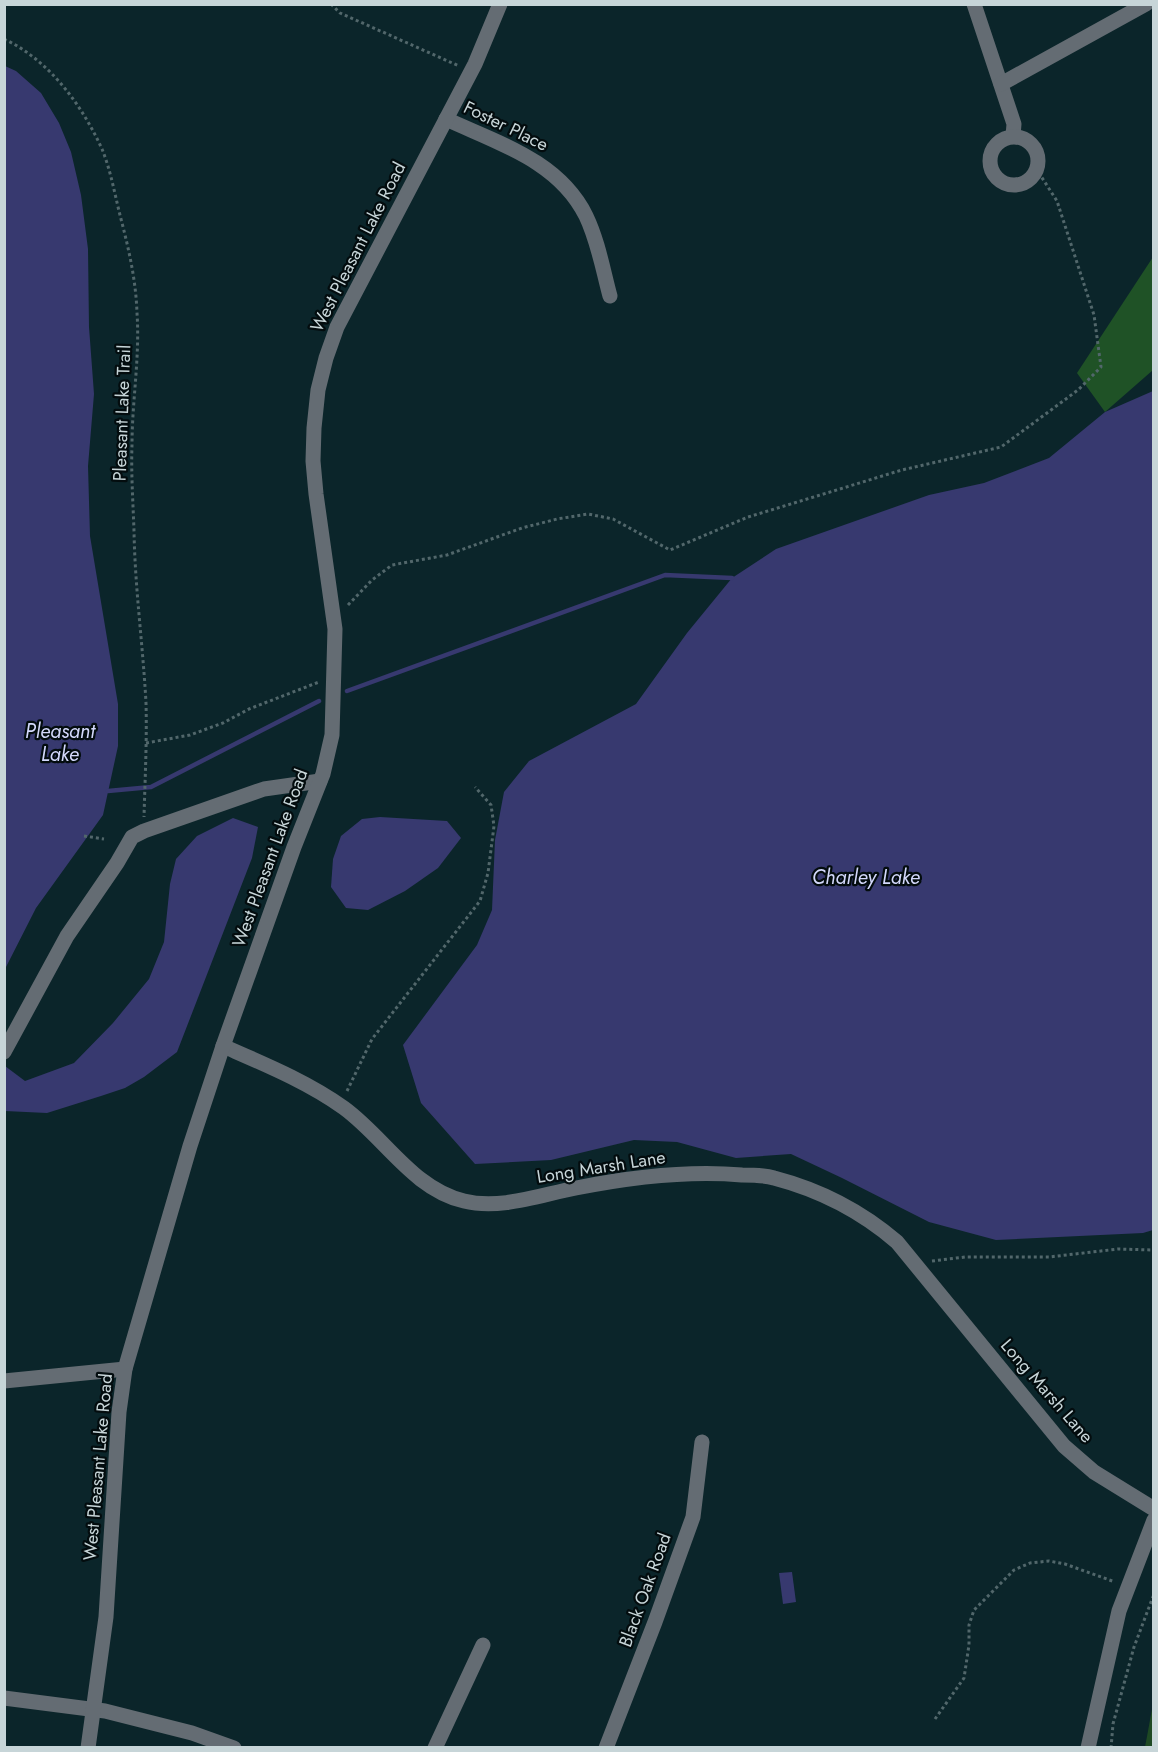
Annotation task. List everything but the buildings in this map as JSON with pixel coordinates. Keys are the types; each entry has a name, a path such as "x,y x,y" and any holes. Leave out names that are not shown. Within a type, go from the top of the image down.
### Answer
{"street":[{"name":"West Pleasant Lake Road","path":"88,1748 106,1617 119,1412 125,1369 190,1146 223,1046 320,781 332,735 334,620 314,461 314,428 318,390 337,327 471,71 500,4"},
{"path":"974,4 1014,124 1013,136"},
{"path":"1001,84 1146,4"},
{"name":"Foster Place","path":"446,119 526,156 545,167 562,181 577,199 587,219 610,296"},
{"path":"1013,136 1029,141 1035,147 1038,155 1037,170 1027,181 1012,185 1005,183 993,173 990,157 993,149 1005,138 1013,136"},
{"path":"4,1052 67,936 132,837 264,789 320,781"},
{"name":"Long Marsh Lane","path":"223,1046 297,1079 339,1105 364,1124 414,1176 463,1201 486,1204 518,1200 619,1180 653,1176 732,1174 772,1177 824,1195 856,1211 897,1242 1064,1446 1094,1472 1154,1509"},
{"path":"4,1381 125,1369"},
{"name":"Black Oak Road","path":"606,1748 693,1517 702,1442"},
{"path":"1088,1748 1108,1654 1128,1586 1154,1520"},
{"path":"435,1748 483,1645"},
{"path":"4,1698 93,1709 192,1733 234,1748"}],"path":[{"path":"331,4 340,12 471,71"},
{"name":"Pleasant Lake Trail","path":"4,39 21,47 47,68 87,122 102,151 135,282 138,315 137,373 132,443 135,557 146,702 144,831"},
{"path":"334,620 372,580 392,565 447,555 522,528 588,514 613,519 670,550 748,517 902,470 1001,447 1078,390 1101,368 1094,315 1061,212 1057,201 1037,170"},
{"path":"146,743 190,735 223,723 249,708 334,677"},
{"path":"339,1105 372,1040 480,901 488,873 494,826 491,805 475,787"},
{"path":"84,836 104,839"},
{"path":"916,1264 965,1257 1050,1257 1118,1249 1154,1250"},
{"path":"935,1719 964,1678 969,1646 969,1625 974,1610 1014,1570 1030,1563 1049,1561 1065,1564 1128,1586"},
{"path":"1111,1748 1113,1724 1134,1647 1154,1594"}],"green space":[{"path":"1153,257 1153,370 1105,412 1077,373"},
{"path":"1153,1704 1153,1747 1145,1747"}],"water":[{"name":"Pleasant Lake","path":"5,66 16,71 41,93 59,123 71,152 81,195 88,249 89,327 94,394 88,466 90,536 118,704 118,746 103,815 36,908 5,969"},
{"name":"Charley Lake","path":"1153,391 1153,1230 1143,1233 996,1240 929,1222 791,1154 736,1158 677,1142 634,1140 551,1160 475,1164 421,1103 403,1045 477,945 492,910 495,840 504,792 529,761 636,704 687,633 732,578 776,549 929,495 984,483 1049,458 1105,412"},
{"path":"380,817 447,821 461,838 438,868 405,891 368,910 346,908 331,887 333,859 341,836 362,819"},
{"path":"233,818 258,827 252,858 177,1052 125,1088 47,1113 5,1111 5,1066 25,1081 74,1063 113,1023 149,979 164,942 170,884 176,859 197,836"},
{"path":"792,1572 796,1602 783,1604 779,1573"}],"waterway":[{"path":"347,691 665,575 732,578"},
{"path":"108,791 151,787 319,701"}]}
